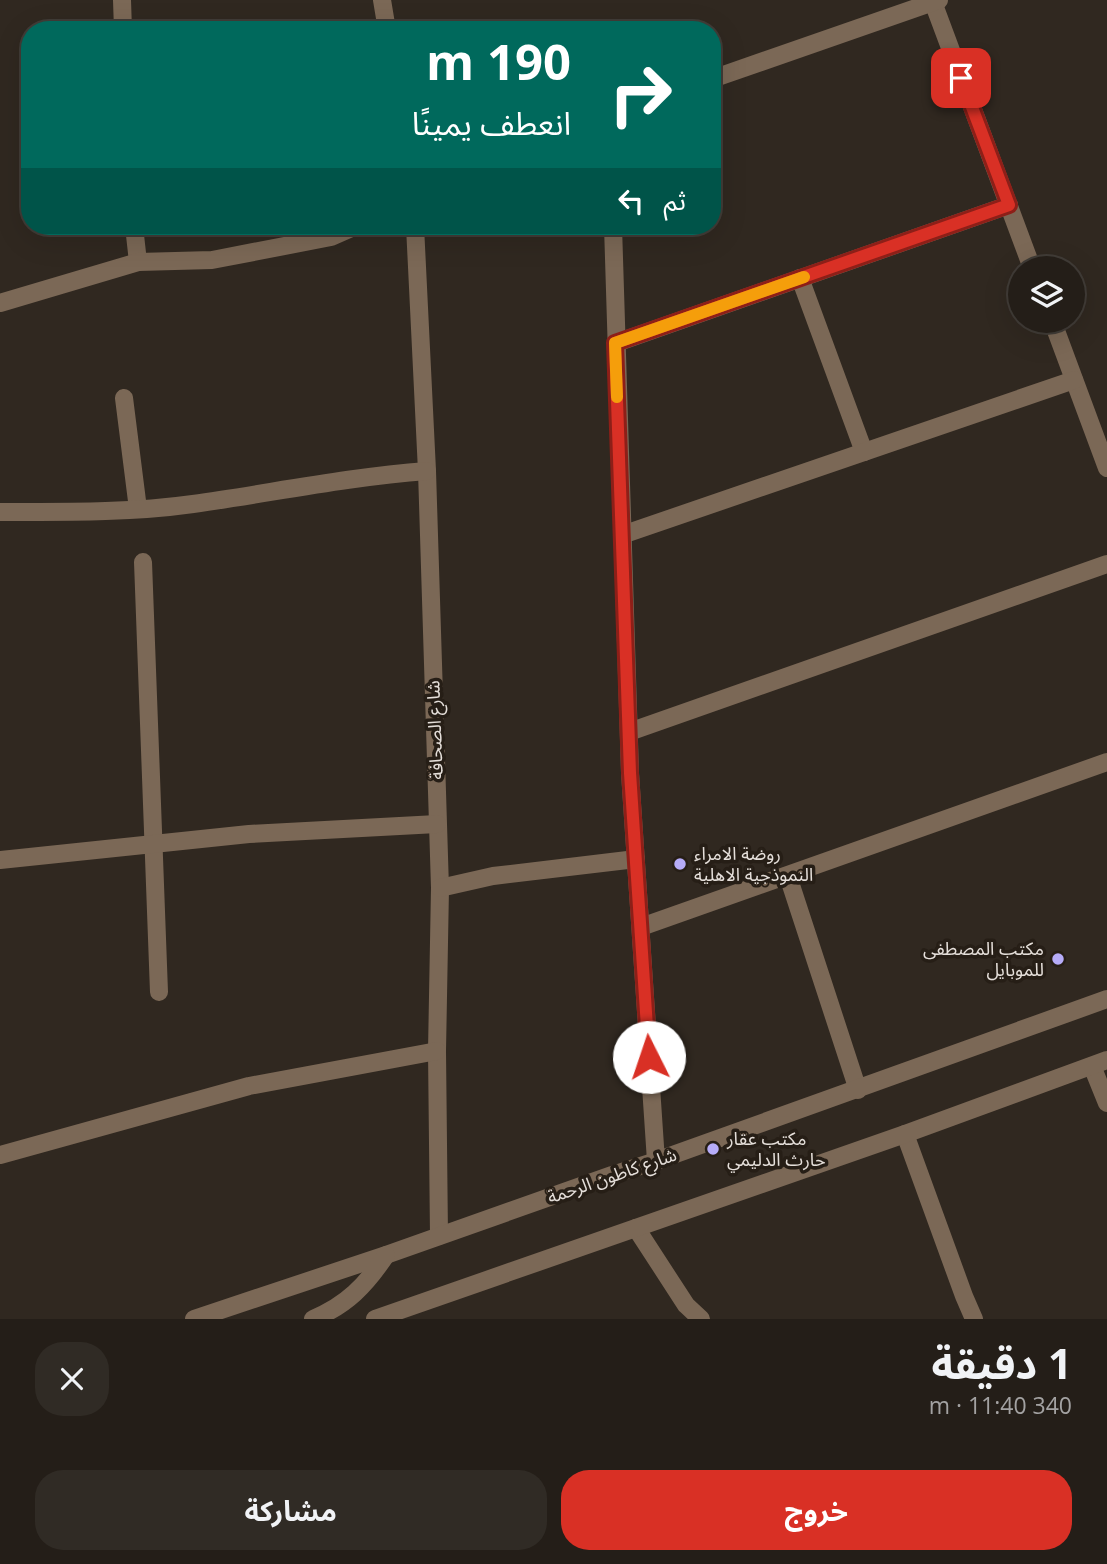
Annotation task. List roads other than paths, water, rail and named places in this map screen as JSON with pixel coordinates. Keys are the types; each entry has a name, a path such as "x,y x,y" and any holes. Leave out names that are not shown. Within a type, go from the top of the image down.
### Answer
{"street":[{"path":"122,0 123,21"},
{"path":"382,0 386,21"},
{"path":"721,76 936,1 1028,256"},
{"path":"615,343 1009,205"},
{"path":"135,235 138,262"},
{"path":"0,303 138,262 212,260 336,235"},
{"name":"شارع الصحافة","path":"415,235 427,471 440,888 437,1051 439,1236"},
{"path":"613,235 629,732 656,1161"},
{"path":"800,278 864,452"},
{"path":"1057,333 1107,468"},
{"path":"622,535 1074,380"},
{"path":"124,398 138,509"},
{"path":"0,512 97,512 193,504 366,476 427,471"},
{"path":"143,562 159,992"},
{"path":"629,732 1107,564"},
{"path":"641,927 1107,762"},
{"path":"0,860 249,834 438,824"},
{"path":"440,888 493,876 636,859"},
{"path":"788,876 858,1090"},
{"name":"شارع كاطون الرحمة","path":"194,1319 656,1161 1107,999"},
{"path":"0,1155 249,1086 437,1051"},
{"path":"375,1319 1100,1063 1107,1103"},
{"path":"905,1134 971,1318"},
{"path":"636,1228 686,1304 701,1319"},
{"path":"313,1319 347,1300 368,1282 386,1255"}],"place":[{"name":"روضة الامراء النموذجية الاهلية","path":"680,864"},
{"name":"مكتب المصطفى للموبايل","path":"1058,959"},
{"name":"مكتب عقار حارث الدليمي","path":"713,1149"}]}
